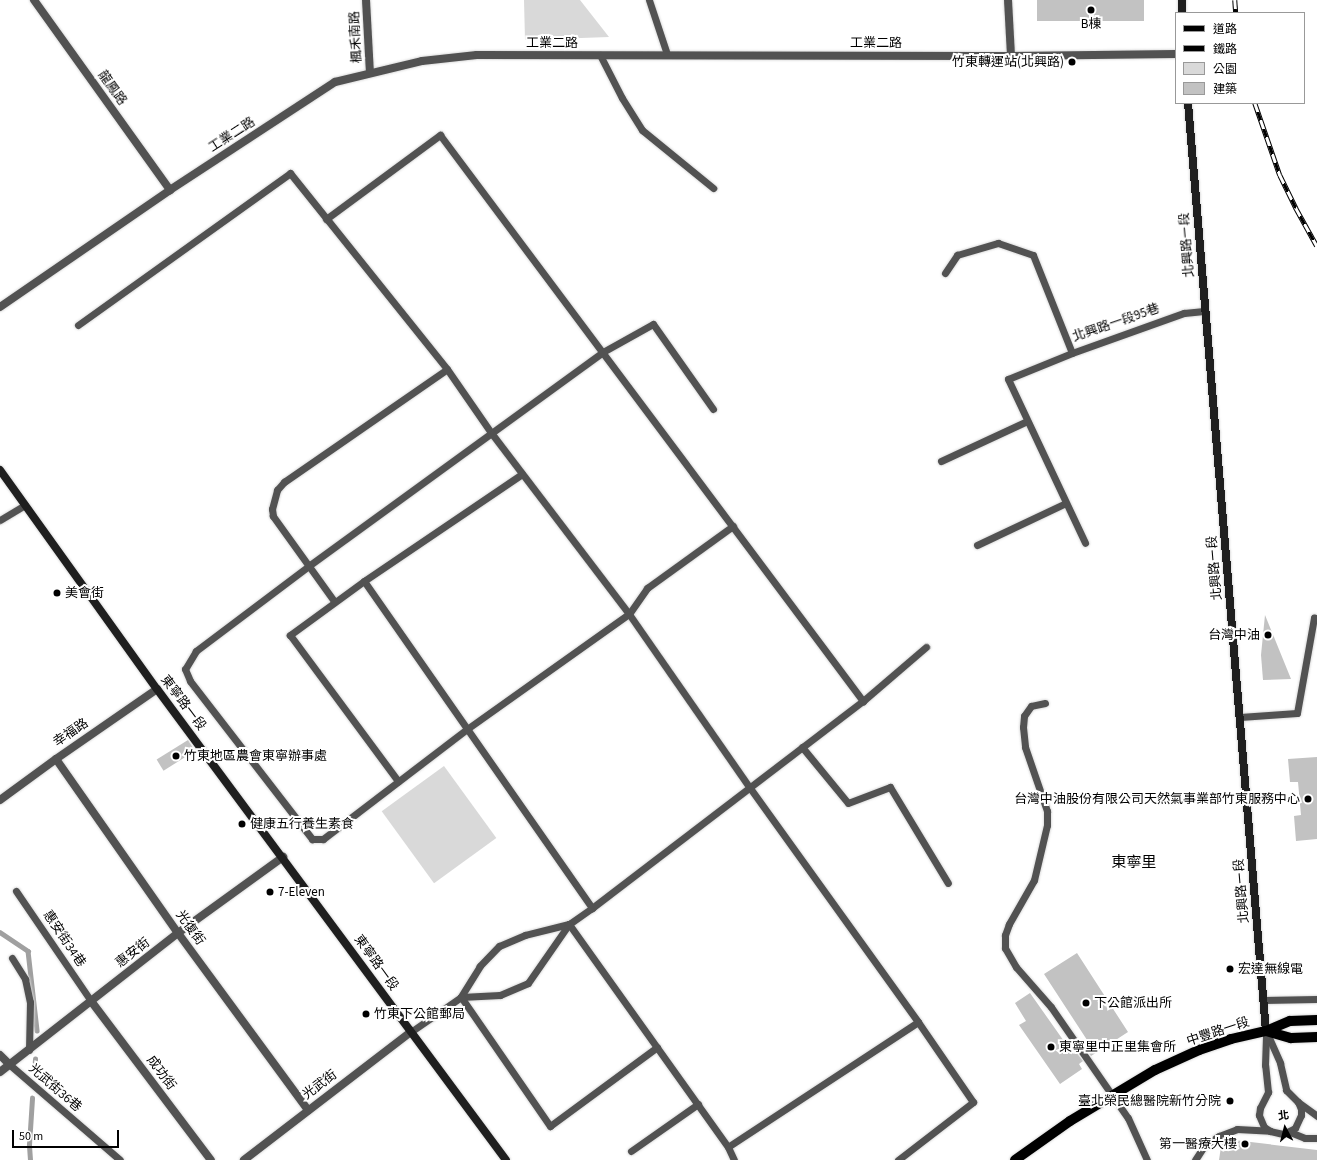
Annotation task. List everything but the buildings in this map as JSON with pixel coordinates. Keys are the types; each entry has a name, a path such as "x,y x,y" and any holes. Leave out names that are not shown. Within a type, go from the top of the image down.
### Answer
{"main road":[{"name":"中豐路一段","path":"1015,1160 1070,1121 1112,1094 1155,1070 1199,1050 1231,1039 1266,1031 1290,1021 1317,1020"},
{"name":"中豐路一段","path":"1266,1031 1291,1038 1317,1037"}],"street":[{"name":"龍鳳路","path":"34,0 170,190"},
{"name":"楓禾南路","path":"366,0 370,73"},
{"path":"1008,0 1011,56"},
{"path":"1182,0 1182,12"},
{"name":"工業二路","path":"0,307 170,190 335,82 422,61 477,55 667,54 1011,56 1175,54"},
{"name":"北興路ㄧ段","path":"1188,104 1204,311 1266,1031"},
{"name":"東寧路一段","path":"0,470 157,689 412,1031 506,1160"},
{"name":"幸福路","path":"0,800 56,758 157,689"},
{"name":"光復街","path":"56,758 178,934 308,1110"},
{"name":"惠安街","path":"0,1072 178,934 283,857"},
{"name":"成功街","path":"91,1001 211,1160"},
{"name":"光武街","path":"244,1160 412,1031"},
{"path":"0,1055 10,1065"}],"lane":[{"path":"649,0 667,54"},
{"path":"600,55 622,98 642,130 714,188"},
{"path":"326,219 440,135 863,701"},
{"path":"78,325 290,173 447,369 492,434 629,614 750,788 918,1022 973,1102 898,1160"},
{"name":"北興路一段95巷","path":"945,273 957,255 998,243 1033,255 1053,300 1072,352 1184,313 1204,311"},
{"path":"713,409 653,324 603,352 310,565 196,651 185,669 190,681 312,839 323,839 468,729 629,614 647,588 733,526"},
{"path":"1072,352 1008,379 1085,543"},
{"path":"334,601 310,565 273,516 272,509 277,490 284,482 447,369"},
{"path":"941,461 1028,421"},
{"path":"398,781 290,635 364,580 522,474"},
{"path":"977,545 1066,504"},
{"path":"0,520 25,505"},
{"path":"364,580 592,908"},
{"path":"1240,716 1297,713 1314,618 1317,618"},
{"path":"412,1031 461,997 480,966 499,946 525,936 568,924 592,908 863,701 926,647"},
{"path":"1045,703 1032,706 1024,716 1023,727 1024,747 1048,811 1047,825 1034,880 1009,924 1005,935 1005,948 1016,967 1050,1007 1112,1094 1128,1118 1147,1160"},
{"path":"802,747 848,803 890,786 948,883"},
{"name":"惠安街34巷","path":"16,891 91,1001"},
{"path":"461,997 500,995 528,983 568,924"},
{"path":"568,924 698,1104 728,1147 734,1160"},
{"path":"12,958 25,979 30,1002 29,1050"},
{"path":"461,997 550,1126 657,1047"},
{"path":"1263,1000 1317,999"},
{"path":"728,1147 918,1022"},
{"path":"1266,1031 1280,1063 1286,1090 1298,1102 1317,1116"},
{"path":"1266,1031 1265,1065 1268,1092 1260,1108 1259,1115 1264,1127 1276,1134 1290,1132 1305,1138 1317,1138"},
{"name":"光武街36巷","path":"10,1065 120,1160"},
{"path":"1290,1132 1295,1128 1301,1115 1298,1102"},
{"path":"631,1151 698,1104"},
{"path":"1195,1160 1204,1146 1219,1136 1237,1129 1270,1131"}],"green space":[{"path":"524,0 580,0 609,37 525,40"},
{"path":"444,766 496,838 434,883 382,811"}],"waterway":[{"path":"0,932 28,951 37,1030"},
{"path":"34,1071 35,1059"},
{"path":"30,1160 29,1145 32,1098"}],"railway":[{"path":"1235,0 1236,12"},
{"path":"1255,104 1280,175 1317,246"}],"place":[{"name":"B棟","path":"1091,10"},
{"name":"竹東轉運站(北興路)","path":"1072,62"},
{"name":"美會街","path":"57,593"},
{"name":"台灣中油","path":"1268,635"},
{"name":"竹東地區農會東寧辦事處","path":"176,756"},
{"name":"台灣中油股份有限公司天然氣事業部竹東服務中心","path":"1308,799"},
{"name":"健康五行養生素食","path":"242,824"},
{"name":"7-Eleven","path":"270,892"},
{"name":"宏達無線電","path":"1230,969"},
{"name":"下公館派出所","path":"1086,1003"},
{"name":"竹東下公館郵局","path":"366,1014"},
{"name":"東寧里中正里集會所","path":"1051,1047"},
{"name":"臺北榮民總醫院新竹分院","path":"1230,1101"},
{"name":"第一醫療大樓","path":"1245,1144"}],"district":[{"name":"東寧里","path":"1134,863"}]}
